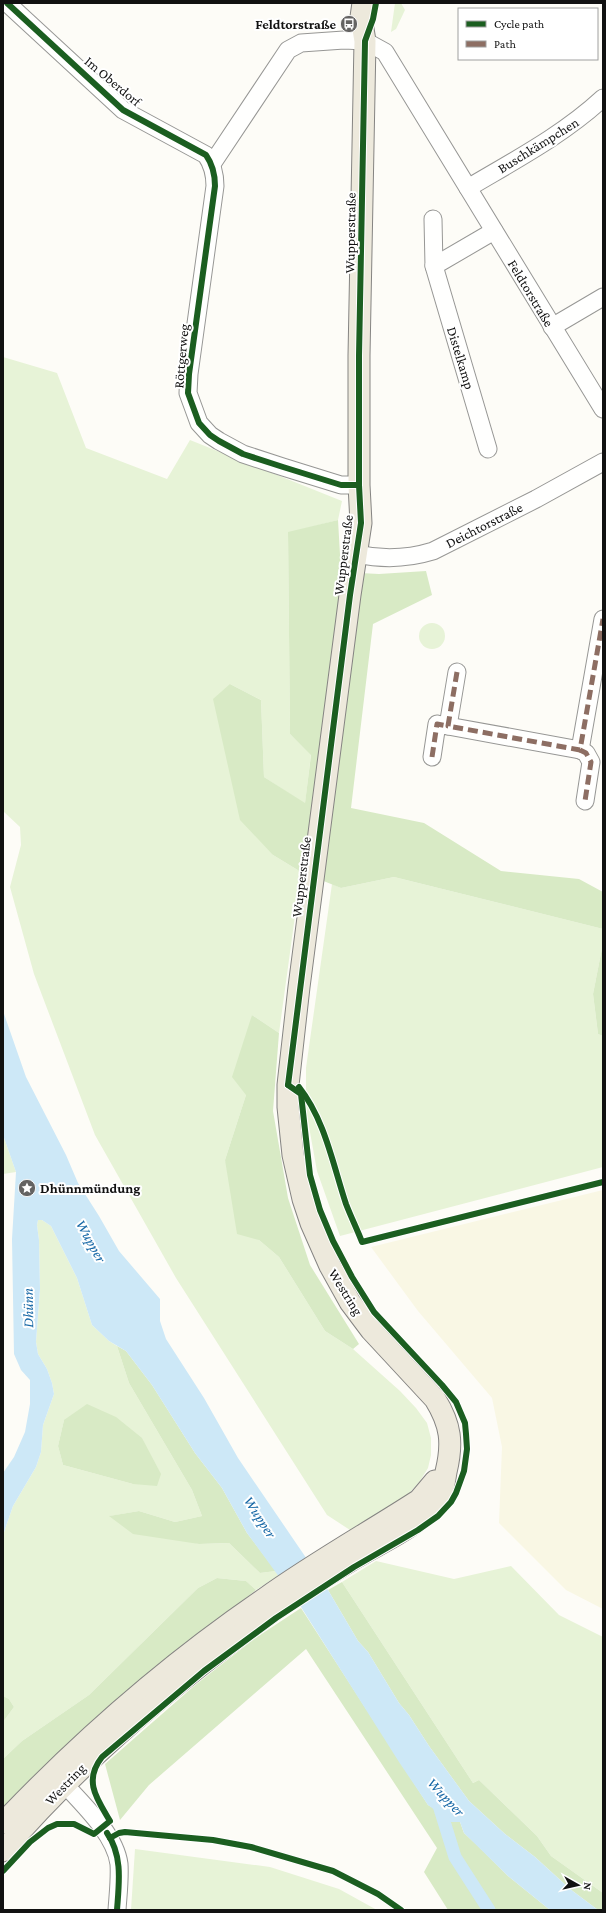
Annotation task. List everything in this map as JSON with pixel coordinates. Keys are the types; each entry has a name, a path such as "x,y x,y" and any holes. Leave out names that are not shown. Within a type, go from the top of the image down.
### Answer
{"main road":[{"name":"Wupperstraße","path":"288,1085 350,595 358,554 361,523 359,485 359,356 365,41 361,17 363,3"},
{"name":"Wupperstraße","path":"365,41 373,19 376,3"},
{"name":"Westring","path":"3,1851 58,1778 94,1755 268,1605 348,1562 388,1529 419,1500 435,1481 446,1474 450,1451 450,1440 448,1426 443,1412 435,1399 371,1330 350,1302 330,1266 311,1223 303,1199 293,1155 288,1085"},
{"path":"3,1823 58,1778"}],"street":[{"name":"Im Oberdorf","path":"7,3 124,110 206,155 212,164"},
{"path":"212,164 288,50 301,43 316,41 365,41"},
{"name":"Feldtorstraße","path":"365,41 385,52 603,409"},
{"name":"Buschkämpchen","path":"468,188 558,135 583,117 603,98"},
{"name":"Röttgerweg","path":"212,164 215,175 215,186 189,374 188,393 199,423 210,435 243,454 341,485 359,485"},
{"name":"Distelkamp","path":"433,219 434,266 488,449"},
{"path":"434,266 494,231"},
{"path":"552,327 603,297"},
{"name":"Deichtorstraße","path":"358,554 390,559 416,557 433,551 536,499 603,462"},
{"path":"580,750 603,619"},
{"path":"448,726 457,672"},
{"path":"432,757 437,724 580,750 586,753 591,762 585,802"},
{"path":"58,1778 102,1827 114,1846 119,1864 117,1910"}],"shaded area":[{"path":"603,1190 603,1609 566,1590 499,1523 502,1447 492,1398 418,1311 371,1247"}],"green space":[{"path":"395,3 401,3 405,10 396,29 391,32"},
{"path":"3,357 57,373 86,448 167,479 190,440 342,501 338,520 288,533 290,734 311,754 305,804 264,777 261,700 230,684 273,855 301,872 279,1033 252,1015 246,1095 225,1160 259,1240 279,1257 325,1331 353,1349 400,1391 416,1408 427,1423 431,1438 431,1455 428,1468 420,1481 403,1500 350,1530 327,1515 176,1278 95,1135 34,974 10,887 21,845 20,827 3,811"},
{"path":"338,520 341,572 379,574 426,571 432,595 373,624 351,808 424,823 501,871 579,879 603,892 603,929 394,877 341,888 301,872 273,855 240,820 213,699 230,684 261,700 264,777 305,803 311,755 290,734 288,532"},
{"path":"432,623 441,627 445,636 441,645 432,649 423,645 419,636 423,627"},
{"path":"394,877 603,929 603,943 593,994 598,1034 603,1036 603,1167 340,1236 317,1171 306,1110 306,1068 332,884 341,888"},
{"path":"603,943 603,1036 598,1034 593,994"},
{"path":"252,1015 279,1033 273,1111 288,1198 310,1265 359,1344 353,1349 325,1331 279,1257 259,1240 237,1234 225,1160 246,1095 232,1077"},
{"path":"3,1135 16,1172 3,1174"},
{"path":"38,1220 42,1220 51,1226 77,1278 92,1325 109,1341 117,1346 129,1383 192,1490 202,1516 175,1522 139,1511 110,1516 199,1544 229,1543 260,1573 276,1571 279,1575 256,1590 246,1581 217,1578 198,1588 89,1695 22,1741 3,1759 3,1722 14,1707 9,1699 3,1696 3,1535 13,1506 36,1467 41,1452 43,1425 54,1394 47,1369 38,1354 36,1342 40,1289 39,1240 37,1225","holes":["64,1420 133,1484 63,1465 58,1446"]},
{"path":"117,1346 126,1351 152,1385 195,1453 222,1488 247,1533 276,1571 260,1573 229,1543 199,1544 133,1534 109,1516 139,1511 175,1522 202,1516 192,1490 129,1383"},
{"path":"87,1404 116,1417 142,1438 161,1474 157,1486 133,1484 63,1465 58,1446 64,1420"},
{"path":"376,1561 454,1579 511,1566 559,1615 603,1637 603,1893 551,1856 537,1836 479,1780 473,1783 342,1582"},
{"path":"217,1578 246,1581 256,1590 208,1628 3,1809 3,1759 22,1741 89,1695 198,1588"},
{"path":"342,1582 473,1783 479,1780 537,1836 551,1856 603,1893 603,1910 598,1910 570,1889 535,1857 505,1834 469,1801 399,1703 368,1652 358,1641 328,1590"},
{"path":"301,1608 428,1805 460,1822 464,1833 508,1876 550,1910 448,1910 424,1872 437,1848 306,1649 149,1785 120,1820 105,1764 194,1686 254,1639"},
{"path":"3,1696 9,1699 14,1707 3,1722"},
{"path":"135,1849 270,1867 339,1889 377,1910 131,1910"}],"water":[{"path":"3,1011 26,1077 66,1155 78,1183 119,1251 160,1299 160,1321 166,1339 204,1398 238,1458 328,1590 358,1641 368,1652 399,1703 469,1801 505,1834 535,1857 570,1889 598,1910 550,1910 508,1876 464,1833 460,1822 451,1822 428,1805 301,1607 247,1533 222,1488 195,1453 152,1385 126,1351 109,1341 92,1325 77,1278 51,1226 42,1220 38,1220 37,1225 39,1240 40,1289 36,1342 38,1354 47,1369 54,1394 43,1425 41,1452 36,1467 13,1506 3,1535 3,1473 14,1457 25,1432 30,1404 30,1380 21,1370 14,1354 12,1239 16,1172 3,1135"}],"waterway":[{"name":"Wupper","path":"437,1799 455,1857 489,1910"}],"marked path":[{"path":"457,672 448,726 580,750 603,619"},
{"path":"432,757 437,724 448,726"},
{"path":"580,750 586,753 591,762 585,801"}],"cycle path":[{"path":"7,3 123,110 206,155 212,166 215,186 189,374 188,393 199,423 210,435 243,454 341,485 359,485"},
{"path":"288,1085 350,595 361,523 359,485 359,356 365,41 373,19 376,3"},
{"path":"3,1871 30,1842 48,1828 57,1824 74,1824 94,1834 110,1821 94,1790 93,1774 102,1757 204,1671 276,1618 354,1567 418,1530 438,1516 451,1502 464,1471 467,1449 465,1423 456,1402 374,1312 352,1277 333,1241 320,1210 310,1175 301,1094 288,1085"},
{"path":"299,1087 308,1100 322,1128 346,1204 362,1242 603,1182"},
{"path":"110,1838 119,1833 125,1832 213,1840 251,1847 333,1871 378,1894 401,1910"},
{"path":"107,1833 116,1851 118,1860 119,1880 117,1910"}],"place":[{"name":"Feldtorstraße","path":"349,24"},
{"name":"Dhünnmündung","path":"27,1188"}],"water label":[{"name":"Dhünn","path":"28,1308"}]}
